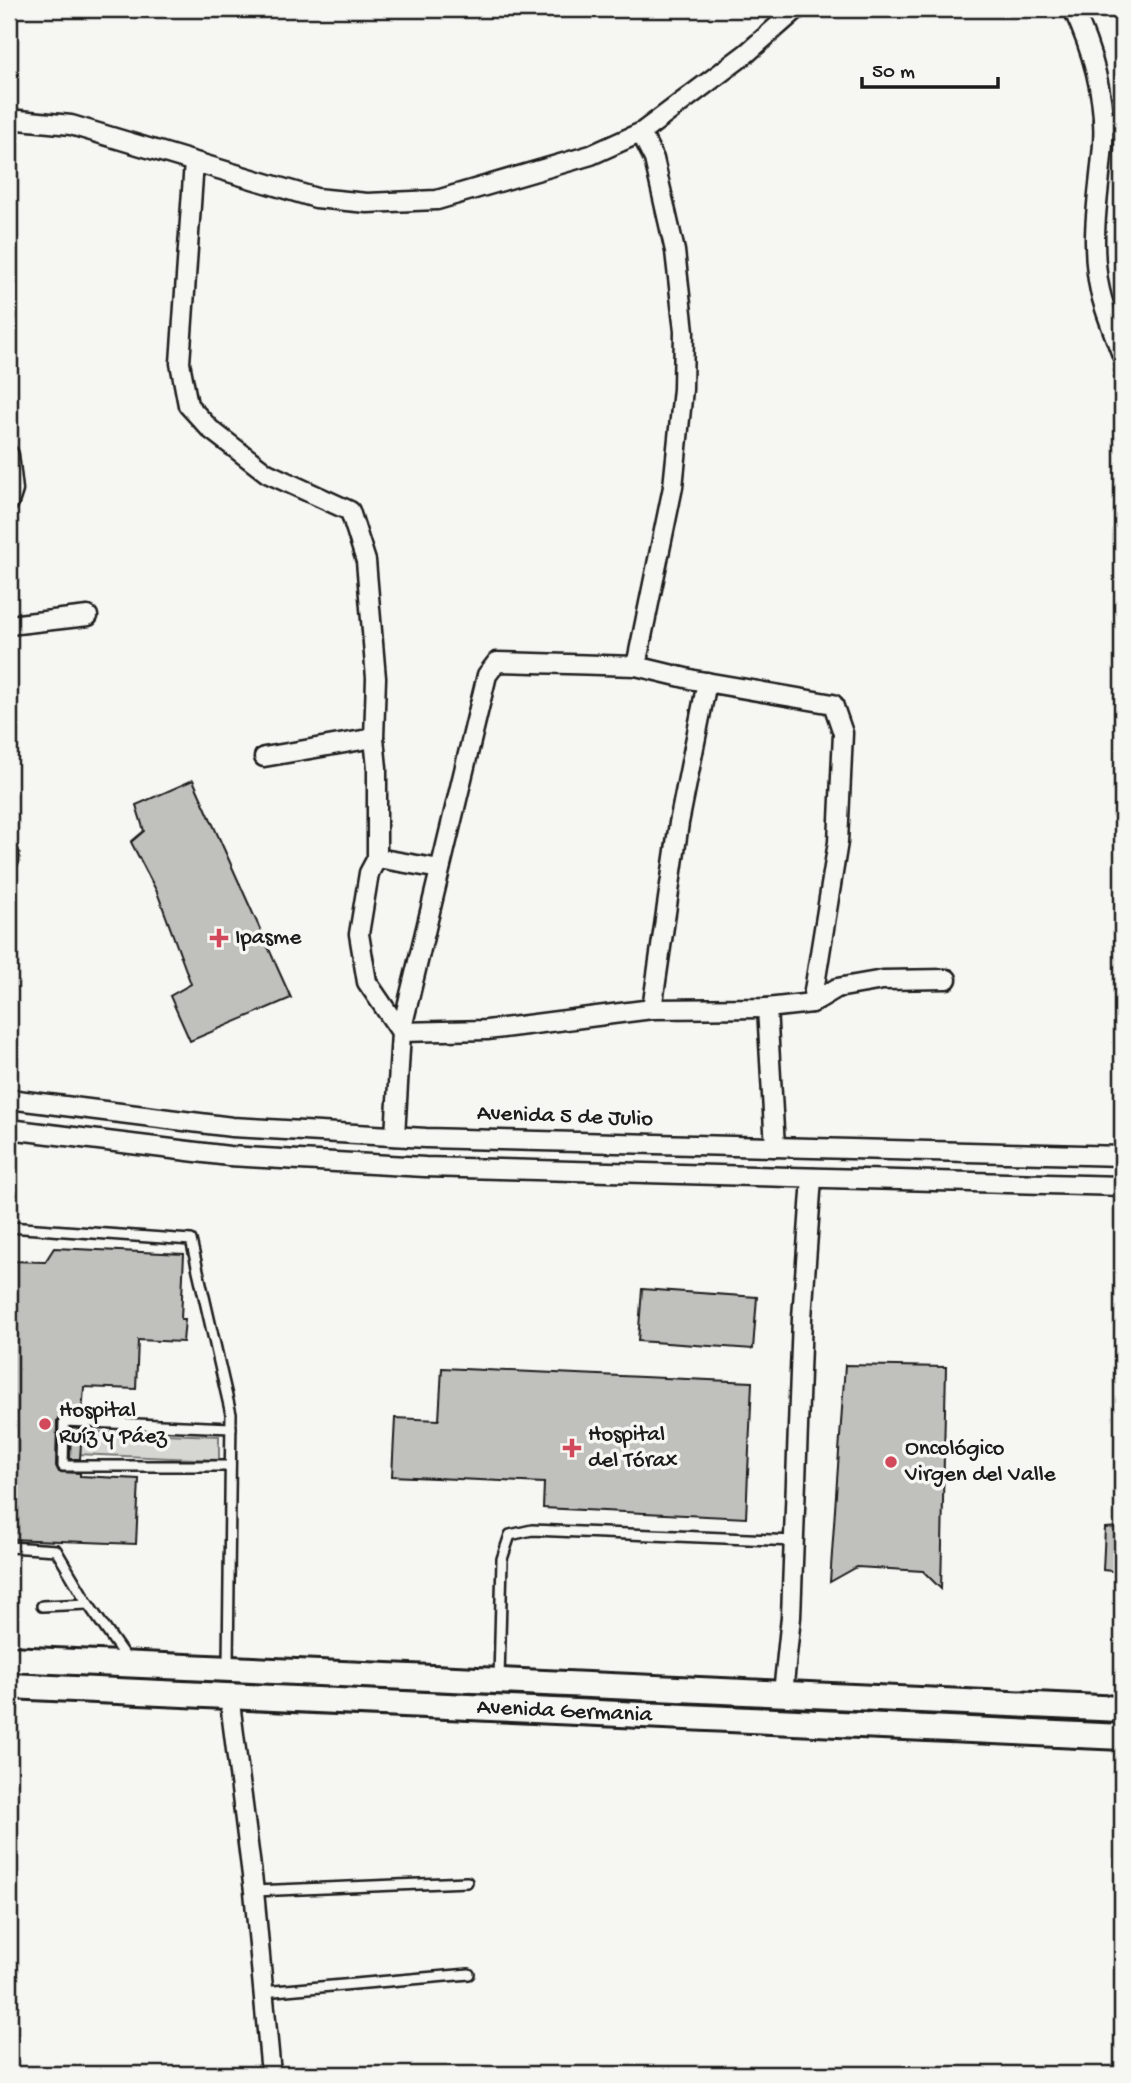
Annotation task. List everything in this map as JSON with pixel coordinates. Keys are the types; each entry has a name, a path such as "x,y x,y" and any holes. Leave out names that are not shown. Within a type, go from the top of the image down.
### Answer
{"street":[{"path":"9,119 71,125 316,198 367,203 437,200 590,155 640,133 747,53 797,9"},
{"path":"1073,9 1096,66 1101,92 1103,120 1095,237 1097,274 1102,299 1122,355"},
{"path":"1103,120 1122,124"},
{"path":"636,666 673,487 683,389 684,331 675,251 654,159 640,133"},
{"path":"194,162 180,363 188,405 218,436 267,472 350,511 366,561 376,678 374,738 377,768 377,858 369,873 359,934 367,982 401,1032"},
{"path":"9,455 13,490 9,502"},
{"path":"9,625 88,616"},
{"path":"395,1136 401,1032 487,675 497,662 636,666 707,682 833,704 843,733 838,842 812,1003"},
{"path":"652,1009 680,823 707,682"},
{"path":"264,757 374,738"},
{"path":"9,854 9,860"},
{"path":"377,858 440,870"},
{"path":"401,1032 487,1030 652,1009 767,1008 812,1003 836,988 883,980 947,979"},
{"path":"767,1008 775,1147"},
{"name":"Avenida 5 de Julio","path":"9,1099 232,1127 395,1136 1122,1156"},
{"path":"9,1129 229,1156 425,1167 1122,1186"},
{"path":"783,1693 791,1616 811,1178"},
{"name":"Avenida Germania","path":"9,1658 1122,1709"},
{"name":"Avenida Germania","path":"9,1686 1122,1737"},
{"path":"229,1695 254,1891 271,2074"}],"lane":[{"path":"9,1227 191,1240 231,1415 228,1668"},
{"path":"230,1466 63,1466 64,1421 231,1428"},
{"path":"499,1679 502,1559 510,1535 532,1530 794,1541"},
{"path":"9,1547 56,1550 88,1604 130,1664"},
{"path":"42,1606 88,1604"},
{"path":"254,1891 467,1882"},
{"path":"263,1992 469,1974"}],"shaded area":[{"path":"77,1431 219,1436 219,1460 76,1454"}],"building":[{"name":"Ipasme","path":"193,780 291,998 190,1041 170,996 191,984 157,892 131,842 144,831 136,805"},
{"name":"Hospital Ruíz y Páez","path":"54,1248 184,1254 181,1319 185,1319 183,1342 138,1340 136,1389 84,1387 82,1415 64,1414 57,1420 56,1466 59,1472 80,1473 80,1476 139,1479 136,1544 9,1539 9,1261 45,1262"},
{"path":"642,1289 757,1297 753,1349 638,1341"},
{"name":"Oncológico Virgen del Valle","path":"845,1365 946,1367 941,1589 923,1571 857,1567 830,1582"},
{"name":"Hospital del Tórax","path":"442,1368 752,1382 746,1518 543,1508 544,1483 392,1476 395,1418 439,1420"},
{"path":"71,1428 82,1429 80,1459 70,1459"},
{"path":"1122,1527 1122,1572 1103,1570 1105,1528"}],"place":[{"name":"Ipasme","path":"219,938"},
{"name":"Hospital Ruíz y Páez","path":"45,1424"},
{"name":"Hospital del Tórax","path":"572,1448"},
{"name":"Oncológico Virgen del Valle","path":"891,1462"}]}
